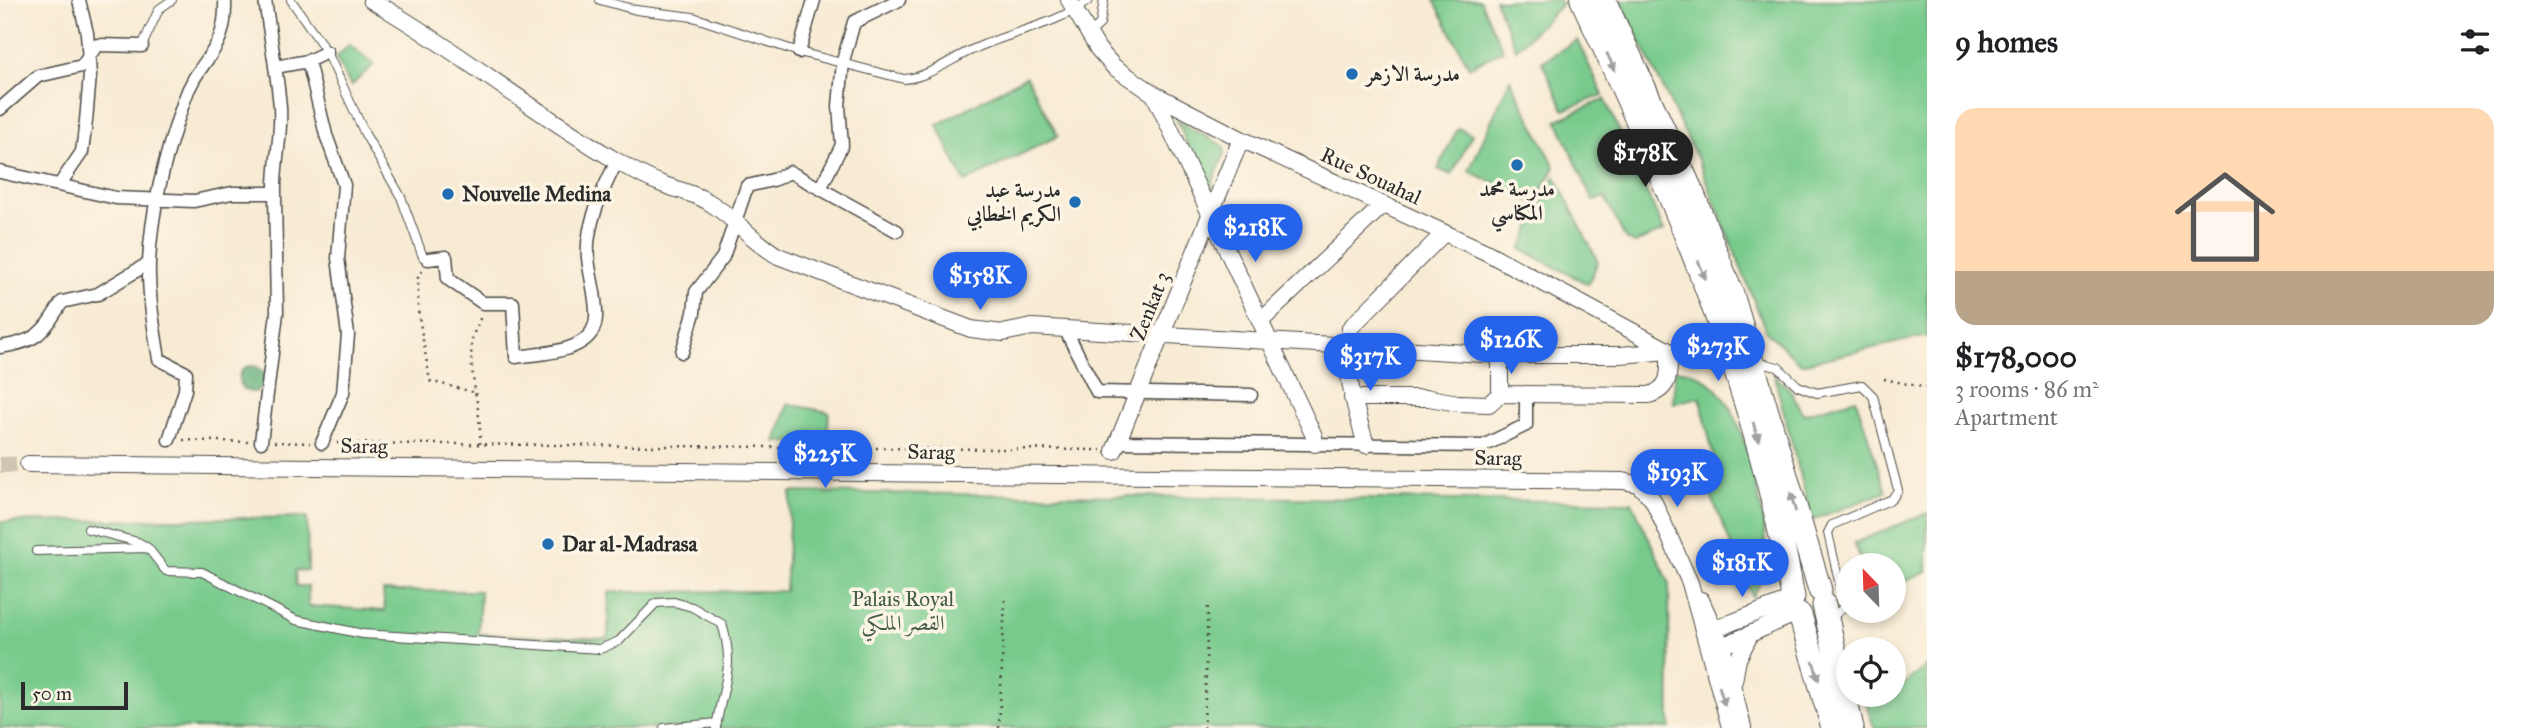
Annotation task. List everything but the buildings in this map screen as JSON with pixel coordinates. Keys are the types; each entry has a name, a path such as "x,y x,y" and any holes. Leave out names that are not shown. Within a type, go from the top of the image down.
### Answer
{"main road":[{"path":"1582,0 1675,202 1708,285 1744,364 1823,605 1852,728"},
{"path":"1604,0 1693,194 1732,295 1744,364 1780,520 1796,606 1833,728"},
{"path":"1796,606 1814,616 1823,605"}],"street":[{"path":"60,184 82,152 90,75 79,0"},
{"path":"170,440 185,390 186,373 159,359 149,262 155,198 184,99 202,65 219,45 225,28 225,0"},
{"path":"261,442 277,313 274,163 279,152 280,109 265,0"},
{"path":"371,0 410,22 441,47 493,76 544,116 617,161 660,183 706,200 733,220 758,244 778,256 971,329 1003,333 1032,327 1500,355 1676,353 1744,364"},
{"path":"799,52 814,0"},
{"path":"821,187 842,145 839,106 843,65 856,18 899,0"},
{"name":"Rue Souahal","path":"1072,5 1089,34 1114,67 1154,94 1241,139 1486,252 1676,353"},
{"path":"0,110 38,76 76,69 100,44 142,46"},
{"path":"275,67 308,61 327,52"},
{"path":"308,61 326,135 344,185 338,258 348,335 343,394 322,443"},
{"path":"1154,94 1262,320 1314,436 1315,444"},
{"name":"Zenkat 3","path":"1116,446 1241,139"},
{"path":"428,259 446,257 449,279 483,303 513,303 516,357 557,352 583,342 597,320 593,274 588,258 594,207 617,161"},
{"path":"0,172 116,198 194,201 232,193 275,193"},
{"path":"682,352 694,313 696,292 723,257 733,220 747,186 773,180 790,172 897,231"},
{"path":"1262,320 1383,205"},
{"path":"1366,445 1352,398 1346,346 1350,328 1444,233"},
{"path":"0,347 26,343 41,334 62,302 98,295 149,262"},
{"path":"1065,329 1097,392 1251,395"},
{"path":"1352,398 1429,398 1489,404 1500,394 1656,393 1669,381 1676,353"},
{"path":"1500,355 1500,394"},
{"path":"1116,446 1483,446 1525,425 1526,394"},
{"name":"Sarag","path":"28,464 1623,481 1638,484 1653,500 1690,583"},
{"path":"1690,583 1704,604 1709,631"},
{"path":"1690,583 1715,648 1736,727"},
{"path":"1704,604 1745,617"},
{"path":"1709,631 1745,617 1796,606"},
{"path":"1715,648 1749,637 1796,606"},
{"path":"1736,727 1734,683 1738,659 1749,637"},
{"path":"1715,648 1734,683"}],"lane":[{"path":"142,46 159,9 172,0"},
{"path":"291,0 327,52 365,134 401,197 423,257 428,259"},
{"path":"600,0 636,9 693,17 843,65 912,79 975,48 1089,0"},
{"path":"1089,34 1100,24 1104,0"},
{"path":"1744,364 1778,367 1798,386 1817,393 1866,386 1877,408 1898,490 1892,499 1832,525 1828,533 1843,608 1836,616 1823,605"},
{"path":"88,529 138,542 148,548 166,571 202,572 296,620 363,634 600,649 619,641 656,603 674,602 722,624 730,649 729,668 717,725 664,728"},
{"path":"36,551 148,548"}],"path":[{"path":"428,259 418,277 418,310 420,332 423,332 428,353 430,381 473,392"},
{"path":"480,444 481,417 473,392 472,335 478,329 483,303"},
{"path":"1884,379 1927,388"},
{"path":"170,440 1116,446"},
{"path":"999,728 1005,600"},
{"path":"1204,728 1208,602"}],"green space":[{"path":"1434,0 1480,0 1503,50 1469,67"},
{"path":"1495,0 1559,0 1561,5 1516,49"},
{"path":"1620,0 1927,0 1927,336 1801,364 1766,331 1698,160"},
{"path":"1577,40 1603,95 1564,110 1542,62"},
{"path":"349,45 374,64 351,86 336,58"},
{"path":"1026,76 1058,136 965,182 937,125"},
{"path":"1510,79 1555,167 1535,203 1469,171"},
{"path":"1605,99 1664,231 1635,243 1626,240 1605,197 1593,201 1557,120"},
{"path":"1177,121 1224,146 1225,153 1209,191"},
{"path":"1458,128 1472,134 1452,175 1438,169"},
{"path":"1555,176 1598,262 1588,284 1521,249"},
{"path":"252,366 261,370 265,379 261,388 252,392 243,388 239,379 243,370"},
{"path":"1675,370 1698,375 1717,389 1735,417 1742,436 1762,511 1765,536 1764,573 1752,597 1698,463 1714,459 1700,397 1673,403"},
{"path":"1774,375 1790,390 1803,414 1856,399 1886,492 1812,520"},
{"path":"788,404 829,412 827,443 776,442"},
{"name":"Palais Royal القصر الملكي","path":"791,492 1632,502 1669,582 1670,728 0,728 0,522 307,517 308,570 295,571 296,586 308,586 308,606 385,611 383,591 480,591 478,634 608,639 609,592 785,591"},
{"path":"1927,513 1927,572 1906,581 1906,553 1858,553 1854,543"},
{"path":"1927,666 1927,728 1874,728 1867,707 1906,707 1906,682"}],"tunnel":[{"path":"0,465 28,464"}],"place":[{"name":"مدرسة الازهر","path":"1352,74"},
{"name":"مدرسة محمد المكناسي","path":"1517,165"},
{"name":"Nouvelle Medina","path":"448,194"},
{"name":"مدرسة عبد الكريم الخطابي","path":"1075,202"},
{"name":"Dar al-Madrasa","path":"548,544"}]}
